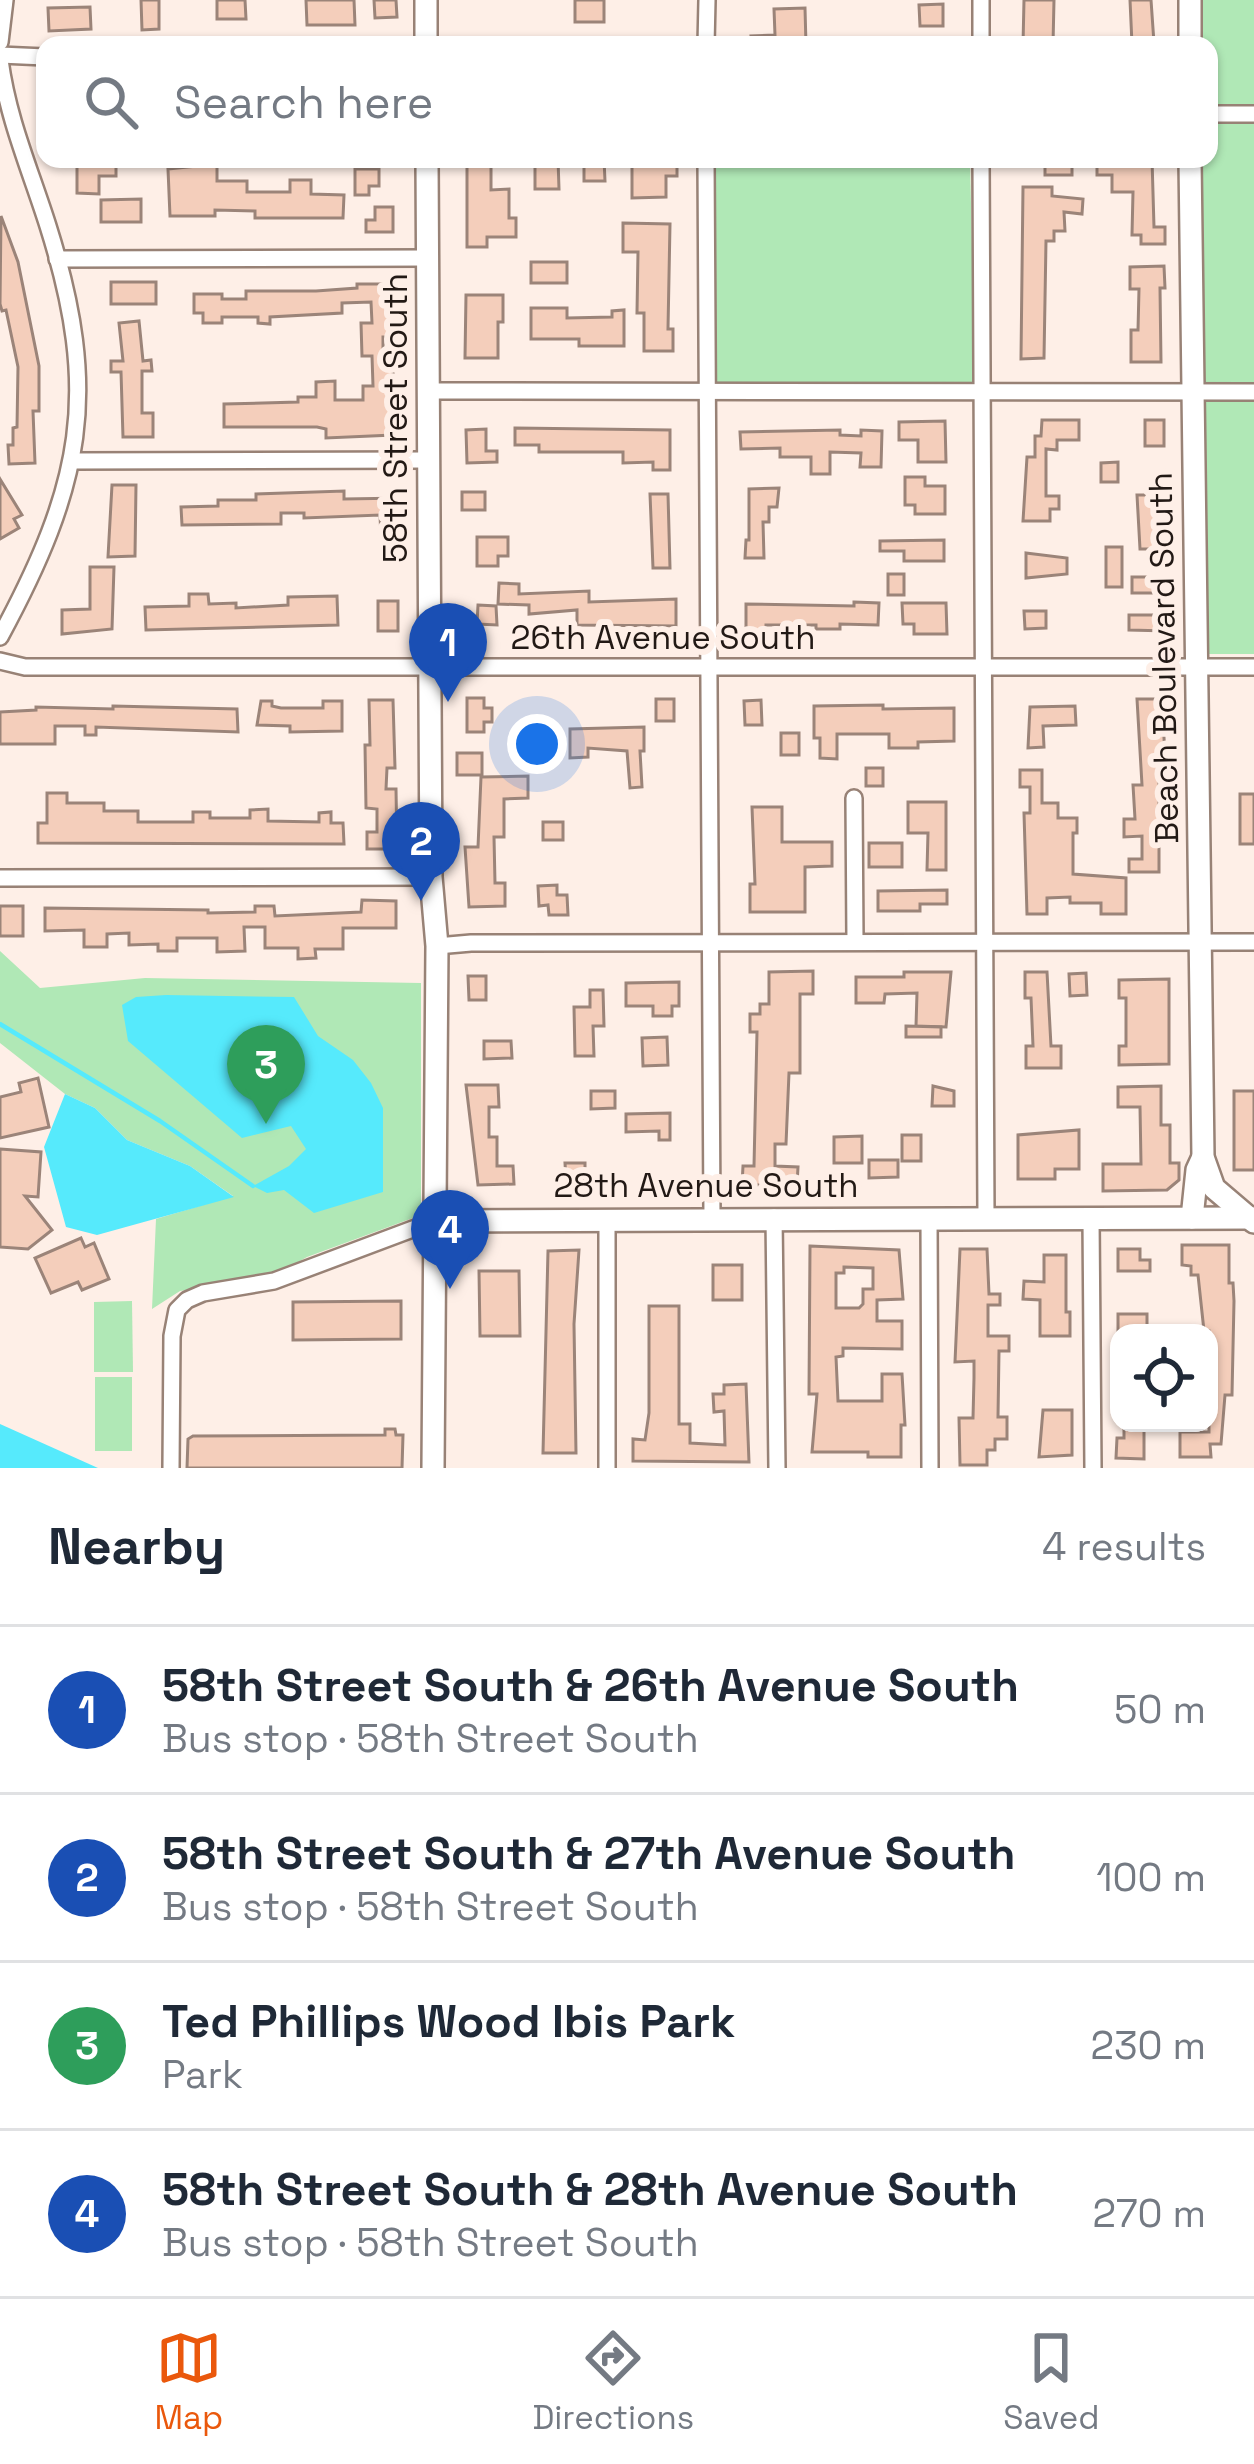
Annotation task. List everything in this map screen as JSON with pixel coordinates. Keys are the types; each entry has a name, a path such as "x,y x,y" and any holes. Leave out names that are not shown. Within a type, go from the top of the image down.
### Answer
{"street":[{"path":"0,43 5,0"},
{"path":"426,0 426,36"},
{"path":"706,36 707,0"},
{"path":"981,0 981,36"},
{"path":"1190,0 1190,36"},
{"path":"0,637 53,530 73,461 80,376 68,296 12,129 0,57 36,57"},
{"path":"1218,114 1254,114"},
{"name":"58th Street South","path":"427,168 431,877 437,946 433,1468"},
{"path":"706,168 712,1217"},
{"path":"981,168 986,1217"},
{"name":"Beach Boulevard South","path":"1190,168 1203,1156 1192,1218"},
{"path":"57,259 427,258"},
{"path":"428,392 1254,392"},
{"path":"73,461 428,460"},
{"name":"26th Avenue South","path":"0,661 26,667 1254,667"},
{"path":"854,798 855,942"},
{"path":"0,878 431,877"},
{"path":"437,946 1254,942"},
{"path":"1203,1156 1214,1188 1253,1219"},
{"path":"774,1217 776,1468"},
{"path":"929,1217 931,1468"},
{"path":"1091,1218 1094,1468"},
{"path":"607,1219 607,1468"},
{"name":"28th Avenue South","path":"171,1468 172,1336 177,1310 202,1293 274,1281 434,1221 1253,1219"}],"green space":[{"path":"1201,0 1254,0 1254,654 1205,654 1202,168 1218,168 1218,36 1201,36"},
{"path":"713,168 970,168 975,385 713,383"},
{"path":"0,951 40,988 145,978 421,983 421,1215 307,1257 270,1278 180,1291 152,1309 156,1219 233,1196 190,1166 127,1140 95,1108 65,1094 0,1043"},
{"path":"132,1301 133,1372 94,1372 94,1302"},
{"path":"95,1377 132,1377 132,1451 95,1451"}],"water":[{"path":"136,997 294,997 318,1036 353,1060 383,1108 383,1192 314,1213 284,1190 267,1193 253,1186 289,1166 306,1149 291,1126 242,1138 128,1041 122,1005"},
{"path":"65,1094 95,1108 127,1140 190,1166 234,1197 97,1235 66,1227 44,1147"},
{"path":"0,1424 98,1468 0,1468"}],"building":[{"path":"141,0 159,0 159,29 142,30"},
{"path":"217,0 245,0 246,19 217,19"},
{"path":"306,0 354,0 355,25 307,25"},
{"path":"374,0 396,0 397,17 375,18"},
{"path":"575,0 604,0 604,22 575,22"},
{"path":"1024,0 1054,0 1053,36 1023,36"},
{"path":"1130,0 1151,0 1154,36 1132,36"},
{"path":"943,4 943,26 920,26 919,5"},
{"path":"90,7 91,29 49,31 48,8"},
{"path":"805,8 806,36 751,36 775,35 774,9"},
{"path":"77,168 116,168 116,176 99,176 99,194 77,193"},
{"path":"217,168 217,181 247,181 247,192 290,192 290,180 311,180 311,194 344,195 343,218 255,218 255,211 215,210 215,216 170,216 168,169"},
{"path":"467,168 491,168 491,190 509,189 509,218 516,218 516,237 487,237 487,247 467,247"},
{"path":"535,168 558,168 559,189 535,189"},
{"path":"584,168 604,168 605,181 584,181"},
{"path":"632,168 677,168 677,176 666,176 666,197 632,198"},
{"path":"1045,168 1072,168 1072,175 1045,175"},
{"path":"1097,168 1152,168 1154,227 1165,227 1165,244 1141,244 1141,235 1132,235 1133,192 1112,192 1112,175 1097,175"},
{"path":"355,169 379,169 379,186 369,186 369,195 355,195"},
{"path":"1023,187 1052,187 1052,196 1083,199 1082,214 1064,212 1065,231 1054,231 1054,241 1046,241 1044,358 1021,359"},
{"path":"141,199 141,222 101,222 101,200"},
{"path":"375,207 393,207 393,232 366,232 366,220 375,220"},
{"path":"1,216 18,262 39,366 39,411 33,411 35,463 9,464 8,445 13,445 13,428 17,427 18,367 6,310 0,304"},
{"path":"623,223 670,224 668,329 673,329 673,351 644,351 644,313 637,313 638,252 623,252"},
{"path":"531,262 567,262 567,283 531,283"},
{"path":"1164,266 1161,362 1131,362 1139,289 1130,289 1130,267"},
{"path":"111,282 156,282 156,304 111,304"},
{"path":"357,284 394,284 394,337 383,337 383,366 393,365 393,435 326,438 326,429 317,427 224,427 224,404 298,402 298,397 316,397 316,382 335,381 335,400 363,400 363,386 373,386 372,356 362,356 361,323 372,323 371,302 342,303 342,313 270,317 270,324 258,323 258,317 222,317 222,323 203,323 203,313 194,313 194,294 246,299 246,291 316,291 357,288"},
{"path":"466,295 503,295 498,358 465,358"},
{"path":"531,308 567,308 567,318 612,317 612,311 624,310 624,346 579,346 579,339 531,339"},
{"path":"139,321 143,361 151,360 152,371 142,371 142,413 153,413 153,437 123,437 121,372 111,372 111,361 123,361 119,323"},
{"path":"1042,420 1079,420 1079,440 1057,440 1057,450 1046,449 1046,496 1059,496 1059,509 1050,509 1050,521 1023,521 1027,457 1035,457 1035,436 1041,436"},
{"path":"1145,420 1164,420 1164,446 1145,446"},
{"path":"945,421 946,462 918,462 918,440 899,440 899,422"},
{"path":"515,428 670,430 670,470 653,470 653,462 623,463 623,452 539,452 539,445 515,445"},
{"path":"486,429 486,451 497,451 497,462 467,463 466,430"},
{"path":"840,430 840,435 861,436 861,430 882,431 881,467 860,467 861,453 830,452 830,474 811,474 811,457 780,457 780,448 741,449 740,432"},
{"path":"1118,462 1118,482 1101,482 1101,463"},
{"path":"905,477 925,477 925,486 945,486 945,514 915,514 915,505 905,505"},
{"path":"0,479 22,515 14,519 19,528 0,539"},
{"path":"112,485 136,485 135,556 108,557"},
{"path":"779,488 777,507 769,507 769,522 763,522 764,558 745,558 749,489"},
{"path":"344,491 344,499 404,498 406,538 381,539 380,515 304,518 304,513 281,513 281,524 182,525 181,507 256,500 256,494"},
{"path":"462,492 485,492 485,510 462,510"},
{"path":"650,494 668,494 670,568 653,568"},
{"path":"1137,495 1162,495 1167,549 1140,549"},
{"path":"477,537 508,537 508,556 498,556 498,566 477,566"},
{"path":"944,540 944,561 904,561 904,551 880,551 880,541"},
{"path":"1106,547 1122,547 1122,587 1106,587"},
{"path":"1026,553 1067,558 1067,574 1026,578"},
{"path":"90,567 114,567 112,629 62,634 62,610 90,609"},
{"path":"888,574 904,574 904,595 888,595"},
{"path":"1132,577 1167,577 1167,593 1132,593"},
{"path":"499,583 519,584 519,594 589,591 589,602 676,599 676,626 577,625 577,610 529,614 529,605 498,604"},
{"path":"189,594 208,594 209,604 236,603 236,608 288,605 288,597 337,596 338,625 146,630 145,607 189,606"},
{"path":"378,601 398,601 398,631 378,631"},
{"path":"854,602 879,603 878,625 816,629 816,625 766,625 766,633 746,633 746,604 854,606"},
{"path":"902,603 946,603 947,634 914,634 914,624 903,624"},
{"path":"478,605 496,606 497,625 477,624"},
{"path":"1024,611 1046,611 1046,628 1025,629"},
{"path":"1129,615 1167,615 1167,631 1129,630"},
{"path":"467,698 484,698 484,708 492,708 492,722 484,722 484,732 467,732"},
{"path":"656,699 674,699 674,721 656,721"},
{"path":"1137,699 1162,699 1165,757 1159,757 1159,872 1129,872 1129,859 1142,859 1142,836 1124,837 1124,819 1135,819 1133,785 1142,785"},
{"path":"369,700 393,700 395,768 387,768 386,789 396,789 397,849 367,849 367,832 377,832 377,809 366,808"},
{"path":"761,700 762,725 745,725 744,701"},
{"path":"261,701 272,701 272,706 281,708 323,708 323,701 342,701 342,731 290,732 290,726 257,725"},
{"path":"883,705 883,709 954,708 954,741 889,748 889,734 837,734 837,759 820,758 820,738 814,738 814,706"},
{"path":"113,706 237,709 238,732 96,727 96,735 85,735 85,726 55,726 55,744 0,744 0,712"},
{"path":"1075,706 1076,725 1043,726 1044,747 1028,748 1030,707"},
{"path":"644,727 642,787 630,788 627,751 588,748 588,757 570,758 570,729"},
{"path":"781,733 799,733 799,755 781,755"},
{"path":"457,753 482,753 482,775 457,775"},
{"path":"866,768 883,768 883,786 866,786"},
{"path":"1020,770 1042,770 1042,803 1058,803 1058,818 1077,818 1073,874 1126,878 1126,914 1101,914 1101,903 1070,903 1070,897 1047,898 1047,914 1027,914 1024,813 1030,813 1030,787 1020,787"},
{"path":"528,776 528,798 504,799 504,837 494,837 495,883 505,883 505,906 469,907 465,847 478,847 481,777"},
{"path":"47,793 67,793 67,803 104,803 104,811 138,811 138,822 193,822 193,812 210,812 210,818 250,818 250,810 268,809 268,821 319,822 319,813 331,812 331,823 343,823 344,844 38,843 38,823 47,823"},
{"path":"1240,794 1254,794 1254,844 1240,844"},
{"path":"908,802 946,802 946,870 927,870 928,833 908,833"},
{"path":"752,807 782,807 782,842 832,842 832,866 805,867 805,912 750,912 750,884 755,884"},
{"path":"543,822 563,822 563,840 543,840"},
{"path":"869,843 902,843 902,867 869,867"},
{"path":"557,885 557,895 567,895 568,915 549,915 548,905 539,906 538,886"},
{"path":"947,890 947,904 920,904 920,911 878,911 878,891"},
{"path":"362,900 396,901 396,928 343,928 343,949 315,949 316,958 298,959 298,948 265,948 265,927 244,927 245,951 217,952 217,938 177,938 177,951 158,951 158,944 129,945 129,933 107,934 107,947 84,947 84,930 45,931 45,908 208,913 255,912 255,906 274,906 275,916 361,912"},
{"path":"0,906 23,906 23,936 0,936"},
{"path":"813,971 813,994 800,994 800,1073 789,1073 786,1144 775,1144 775,1166 798,1167 797,1185 742,1185 743,1166 754,1166 757,1032 750,1032 750,1014 760,1014 760,1004 769,1004 769,972"},
{"path":"904,972 951,972 946,1027 916,1026 917,993 885,994 884,1003 856,1003 856,977 904,977"},
{"path":"1025,972 1047,972 1051,1046 1061,1046 1061,1068 1026,1068 1026,1046 1033,1046"},
{"path":"1086,973 1087,995 1070,996 1069,974"},
{"path":"468,976 486,976 486,1000 469,1000"},
{"path":"1169,979 1169,1064 1119,1065 1119,1046 1126,1046 1126,998 1119,998 1119,980"},
{"path":"679,982 679,1006 672,1006 672,1016 653,1016 653,1006 626,1006 626,983"},
{"path":"590,990 603,990 604,1026 593,1026 594,1056 575,1056 574,1007 590,1007"},
{"path":"906,1026 941,1027 941,1037 906,1037"},
{"path":"667,1037 668,1065 643,1066 642,1038"},
{"path":"484,1041 511,1041 512,1058 484,1059"},
{"path":"38,1078 49,1127 0,1138 0,1097 21,1092 19,1083"},
{"path":"466,1085 498,1085 499,1107 489,1107 489,1137 497,1137 497,1166 513,1166 514,1184 478,1185"},
{"path":"933,1086 954,1091 954,1106 932,1106"},
{"path":"1161,1086 1161,1125 1170,1125 1170,1163 1179,1163 1179,1180 1167,1190 1103,1191 1103,1164 1141,1164 1140,1107 1118,1107 1118,1087"},
{"path":"591,1091 615,1091 615,1108 591,1109"},
{"path":"1234,1091 1254,1091 1254,1170 1234,1170"},
{"path":"670,1113 670,1140 659,1140 659,1131 626,1132 626,1114"},
{"path":"1079,1130 1079,1169 1055,1169 1055,1179 1018,1179 1018,1135"},
{"path":"902,1135 921,1135 921,1161 902,1161"},
{"path":"862,1136 862,1163 834,1163 834,1137"},
{"path":"0,1149 41,1152 38,1197 25,1196 52,1230 28,1249 0,1247"},
{"path":"869,1160 898,1160 898,1177 869,1178"},
{"path":"565,1163 585,1163 585,1180 566,1180"},
{"path":"81,1238 85,1247 94,1243 109,1279 82,1290 78,1282 51,1293 35,1258"},
{"path":"1182,1245 1229,1245 1234,1301 1232,1395 1225,1395 1221,1444 1210,1444 1211,1457 1180,1457 1180,1432 1218,1432 1218,1324 1203,1324 1198,1275 1191,1275 1191,1266 1182,1265"},
{"path":"810,1246 899,1250 903,1299 877,1300 877,1321 902,1321 902,1349 843,1348 843,1356 836,1357 838,1401 882,1401 882,1374 902,1374 905,1425 901,1425 901,1457 812,1452 817,1394 809,1394","holes":["844,1267 873,1268 873,1289 863,1289 863,1304 836,1308 836,1273 844,1273"]},
{"path":"960,1249 987,1249 989,1294 1000,1294 1000,1305 988,1305 988,1336 1009,1336 1009,1351 999,1351 998,1417 1007,1417 1007,1439 995,1439 995,1450 987,1450 987,1465 960,1465 959,1418 973,1418 974,1361 955,1362"},
{"path":"1118,1249 1140,1249 1140,1260 1150,1260 1150,1271 1118,1271"},
{"path":"579,1250 574,1324 576,1453 543,1453 548,1251"},
{"path":"1044,1255 1066,1255 1070,1336 1040,1336 1040,1300 1023,1299 1024,1281 1044,1282"},
{"path":"713,1265 742,1265 742,1300 713,1300"},
{"path":"479,1271 519,1271 520,1336 480,1336"},
{"path":"401,1301 401,1339 293,1340 293,1302"},
{"path":"649,1306 679,1306 679,1424 690,1424 690,1443 725,1445 724,1411 714,1412 713,1394 724,1394 724,1385 746,1384 749,1462 633,1461 633,1439 645,1440 649,1413"},
{"path":"1118,1314 1147,1314 1147,1324 1118,1324"},
{"path":"1043,1410 1072,1410 1072,1455 1039,1457"},
{"path":"385,1429 403,1435 402,1468 187,1468 188,1439 193,1436 385,1435"},
{"path":"1124,1432 1144,1432 1144,1459 1116,1458 1117,1438 1124,1438"}],"waterway":[{"path":"0,1024 160,1121 253,1186"}],"place":[{"name":"58th Street South & 26th Avenue South","path":"448,702"},
{"name":"58th Street South & 27th Avenue South","path":"421,901"},
{"name":"Ted Phillips Wood Ibis Park","path":"266,1124"},
{"name":"58th Street South & 28th Avenue South","path":"450,1289"}]}
